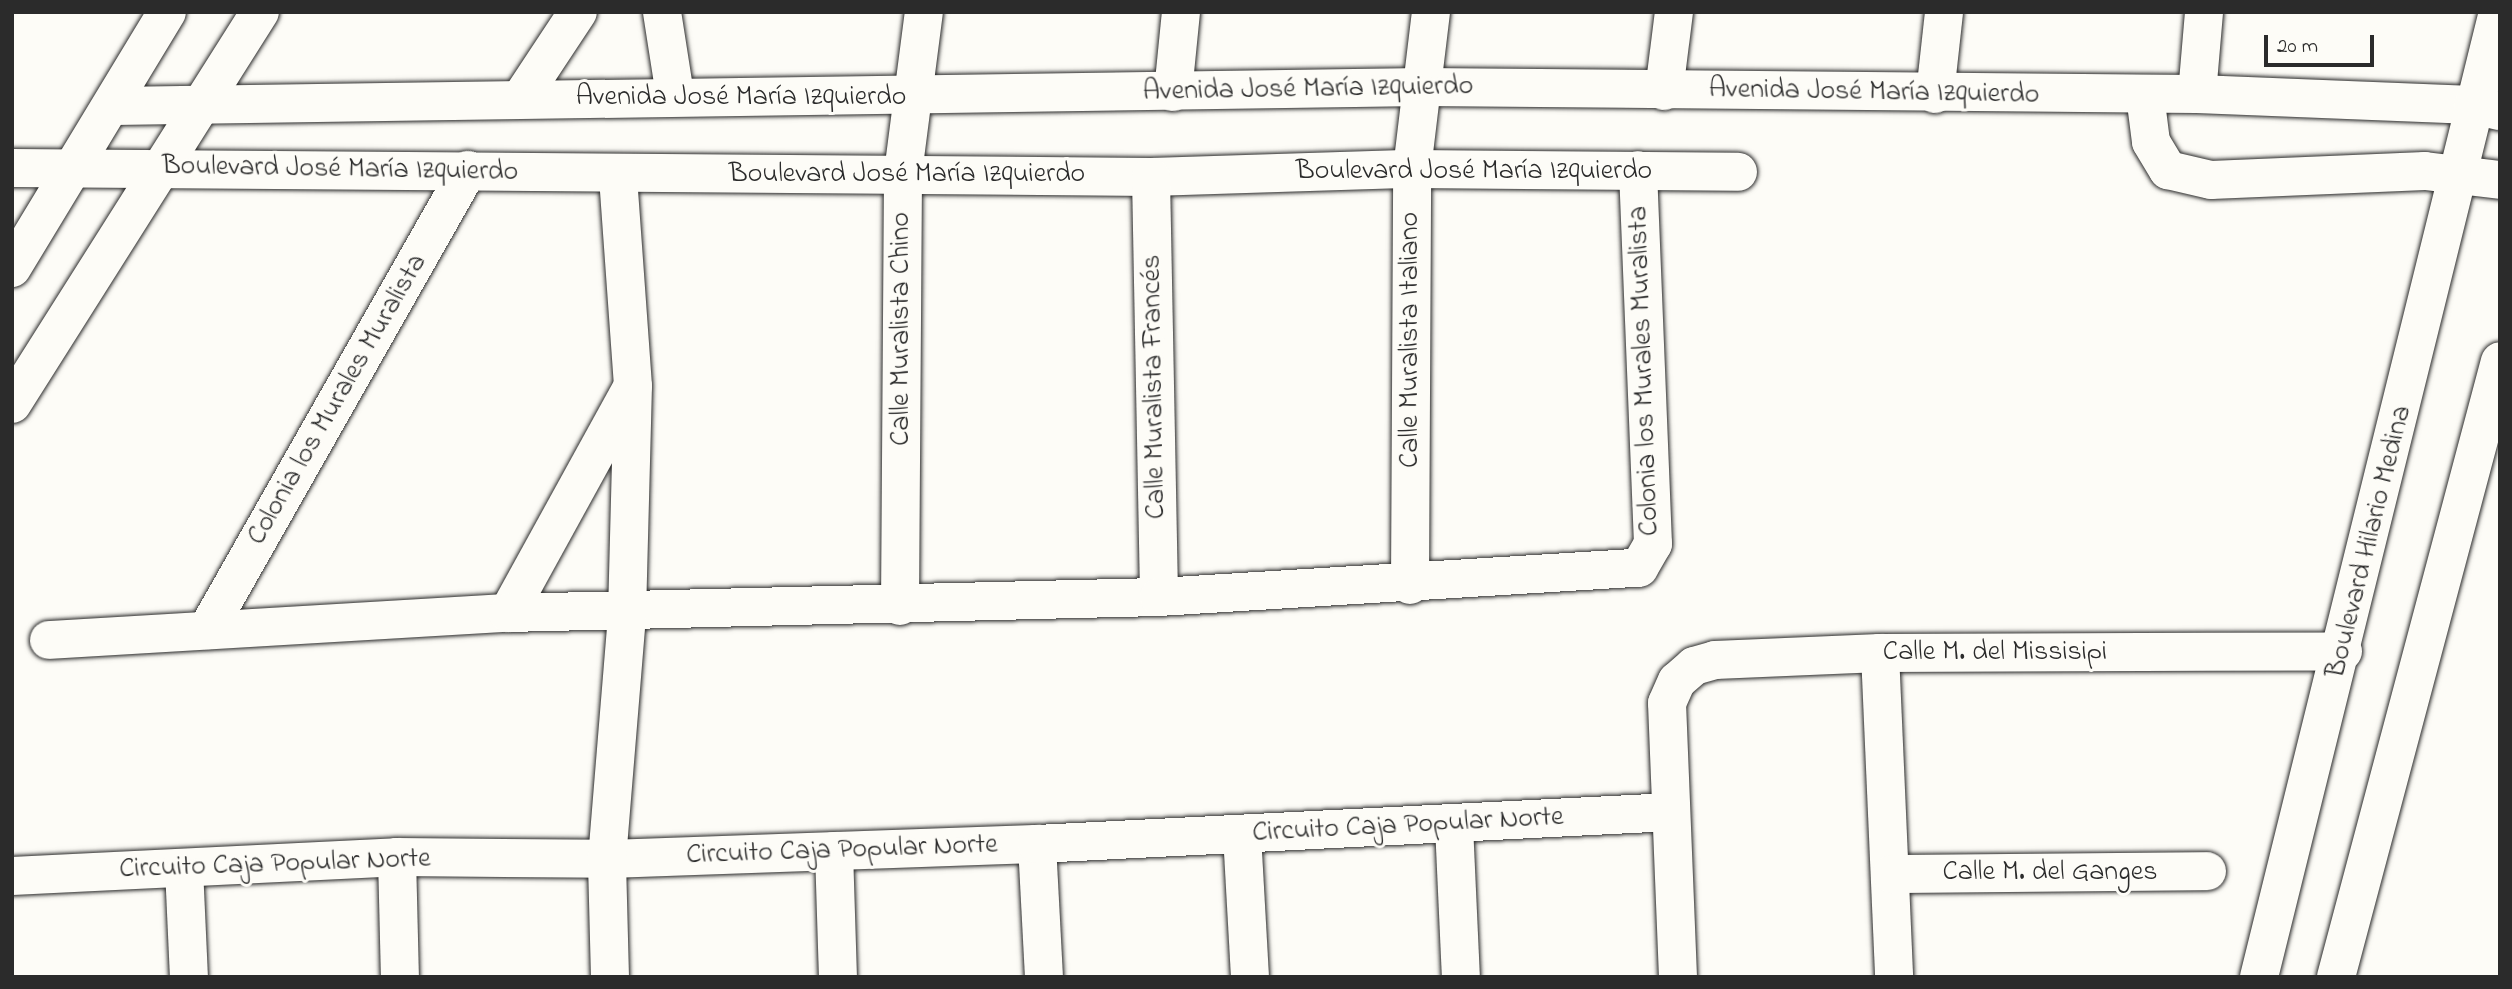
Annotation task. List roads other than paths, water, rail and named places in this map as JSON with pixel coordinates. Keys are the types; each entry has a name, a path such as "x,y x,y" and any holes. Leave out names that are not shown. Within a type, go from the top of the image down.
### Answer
{"street":[{"path":"12,268 114,106 167,12"},
{"path":"12,404 260,12"},
{"path":"521,98 578,12"},
{"path":"662,12 675,95"},
{"name":"Calle Muralista Chino","path":"900,606 903,173 924,12"},
{"path":"1173,92 1181,12"},
{"name":"Calle Muralista Italiano","path":"1410,585 1412,169 1431,12"},
{"path":"1664,91 1674,12"},
{"path":"1935,94 1944,12"},
{"path":"2197,94 2204,12"},
{"name":"Boulevard Hilario Medina","path":"2259,977 2343,651 2458,173 2486,108 2498,12"},
{"name":"Avenida José María Izquierdo","path":"114,106 675,95 914,98 1423,87 1935,94 2197,94 2486,108"},
{"path":"2145,95 2151,142 2168,170 2211,180 2458,173 2500,180"},
{"path":"12,168 76,165"},
{"name":"Boulevard José María Izquierdo","path":"76,165 618,174 903,173 1151,177 1412,169 1738,172"},
{"name":"Colonia los Murales Muralista","path":"207,630 468,170"},
{"name":"Colonia los Murales Muralista","path":"1410,585 1639,568 1653,544 1638,170"},
{"path":"610,977 607,859 627,614 633,386 618,174"},
{"name":"Calle Muralista Francés","path":"1151,177 1159,597"},
{"path":"2336,977 2500,361"},
{"path":"508,613 633,386"},
{"path":"49,640 508,613 627,614 900,606 1410,585"},
{"name":"Calle M. del Missisipi","path":"1671,812 1667,703 1677,681 1694,666 1715,660 1880,653 2343,651"},
{"path":"1880,653 1892,874 1894,977"},
{"path":"1671,812 1678,977"},
{"name":"Circuito Caja Popular Norte","path":"12,876 397,857 607,859 1037,844 1671,812"},
{"path":"1454,825 1461,977"},
{"path":"1242,834 1250,977"},
{"path":"1037,844 1044,977"},
{"path":"834,851 838,977"},
{"path":"397,857 400,977"},
{"path":"184,868 189,977"},
{"name":"Calle M. del Ganges","path":"1892,874 2207,872"}]}
